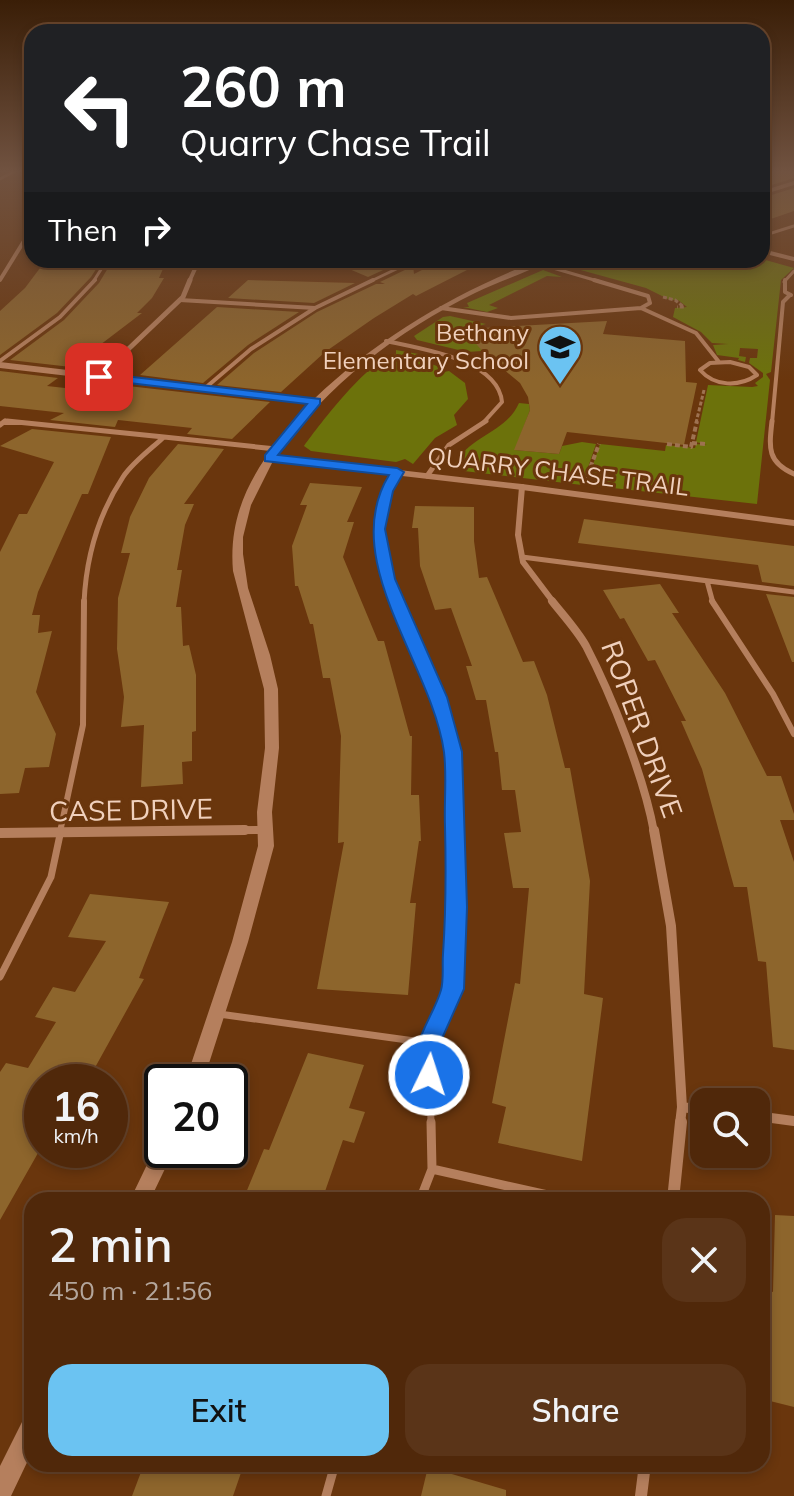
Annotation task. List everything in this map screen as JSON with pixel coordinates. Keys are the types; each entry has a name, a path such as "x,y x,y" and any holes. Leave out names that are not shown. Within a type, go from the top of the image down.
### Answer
{"street":[{"path":"0,280 24,241"},
{"path":"770,253 794,259"},
{"path":"99,377 180,300 196,268"},
{"path":"200,1064 266,846 263,830 272,755 270,688 237,556 241,519 250,486 273,453 345,372 386,341 441,308 527,268"},
{"path":"0,363 316,402"},
{"name":"QUARRY CHASE TRAIL","path":"273,453 794,523"},
{"path":"522,487 518,535 522,557"},
{"name":"ROPER DRIVE","path":"522,557 585,644 650,809 671,926 682,1107 674,1192"},
{"name":"CASE DRIVE","path":"0,833 263,830"},
{"path":"682,1107 690,1108"},
{"path":"770,1118 794,1121"},
{"path":"144,1192 155,1168"},
{"path":"0,1493 24,1443"},
{"path":"641,1496 644,1472"}],"lane":[{"path":"0,363 48,328 86,294 102,268"},
{"path":"204,389 251,349 315,308 396,268"},
{"path":"441,308 511,318 641,308 650,303 648,296 632,289 560,268"},
{"path":"794,271 784,279 783,285 785,292 792,295 783,302 769,451 771,459 794,474"},
{"path":"180,300 315,308"},
{"path":"641,308 696,333 719,362"},
{"path":"386,341 461,358 498,383 502,397 498,409 488,420 441,450 427,476"},
{"path":"719,362 741,364 757,375 754,379 738,383 707,378 700,370 703,366 719,362"},
{"path":"2,422 164,437 273,453"},
{"path":"0,977 51,877 83,725 85,573 97,528 124,475 164,437"},
{"path":"397,472 386,491 378,529 388,579 438,697 453,752 457,907 452,989 429,1043 432,1169 423,1192"},
{"path":"522,557 794,592"},
{"path":"707,581 712,601 773,694 794,734"},
{"path":"217,1014 429,1043"},
{"path":"432,1169 534,1192"},
{"path":"326,1496 333,1472"}],"path":[{"path":"667,444 691,447 707,378"},
{"path":"692,443 705,444"}],"shaded area":[{"path":"770,261 794,268 781,280 771,372 766,374 770,380 757,504 586,485 600,444 665,451 666,445 695,448 696,444 707,445 696,442 708,385 752,387 758,386 755,383 763,377 763,373 749,363 750,358 757,358 758,349 740,348 739,356 746,357 745,362 739,358 717,355 713,345 728,344 712,343 701,332 673,317 675,308 687,307 678,300 670,300 646,288 573,268 770,268"},
{"path":"543,270 562,277 547,276 489,305 498,308 487,312 463,307 469,307 467,303"},
{"path":"443,317 486,324 470,328 482,351 467,352 417,340 414,336"},
{"path":"396,350 424,355 415,358 445,369 441,370 444,372 449,371 465,383 468,399 454,415 457,425 435,438 413,464 405,459 396,462 311,451 304,446 360,379 385,358 396,354"},
{"path":"519,403 529,404 530,410 515,450 559,454 562,446 582,442 596,444 582,485 464,471 455,464 469,447 505,421"}],"building":[{"path":"40,268 97,268 57,313 0,355 0,311 25,288"},
{"path":"108,268 163,268 159,278 164,278 152,298 137,313 142,313 71,367 10,360 64,320 99,283"},
{"path":"347,268 388,268 368,277"},
{"path":"409,268 413,268 414,274 426,268 467,270 416,296 413,294 374,318 325,352 281,392 217,385 254,353 317,312 376,284 385,284 380,282"},
{"path":"248,280 355,283 314,303 228,298"},
{"path":"217,307 299,312 248,345 203,383 140,375"},
{"path":"607,321 603,334 685,341 686,382 697,383 684,445 567,432 559,454 514,450 530,410 528,397 520,383 485,354 463,329"},
{"path":"0,371 58,378 47,386 119,394 128,386 270,402 232,439 187,434 192,428 118,420 115,427 50,420 64,413 0,406"},
{"path":"32,429 111,437 88,494 82,494 38,592 32,615 40,615 38,633 52,631 36,692 56,734 49,767 25,768 19,793 0,794 0,552 19,514 27,514 54,462 0,446"},
{"path":"178,444 224,449 184,504 194,504 185,525 177,570 182,570 176,607 181,607 183,646 189,645 196,675 196,731 192,732 192,761 182,762 183,784 141,787 144,725 121,727 124,697 117,649 118,598 130,553 121,553 130,517 149,478"},
{"path":"310,483 362,487 347,522 354,522 343,557 378,641 384,641 412,736 411,795 419,795 421,841 410,903 416,903 408,995 317,989 344,842 338,843 341,736 330,678 323,678 313,624 310,624 298,586 295,586 292,546 307,505 300,505"},
{"path":"415,506 474,507 479,578 487,577 523,662 534,661 547,695 565,768 570,768 590,881 584,994 603,998 582,1161 498,1143 506,1107 492,1103 515,983 520,984 529,888 513,888 504,833 521,832 515,790 502,790 498,752 495,752 486,700 476,700 466,666 472,666 451,608 435,610 420,566 418,528 412,528"},
{"path":"584,519 794,546 794,586 762,582 758,565 578,543"},
{"path":"660,584 679,613 672,613 725,693 767,776 781,776 794,814 794,820 780,820 794,862 794,1050 773,1047 766,962 758,961 747,887 734,887 702,769 681,721 686,721 655,660 648,661 624,618 620,619 603,590"},
{"path":"766,594 794,597 794,662 792,662"},
{"path":"90,894 169,902 139,978 144,979 97,1064 30,1064 56,1022 35,1017 53,987 75,992 106,941 68,937"},
{"path":"308,1053 364,1065 349,1108 365,1112 354,1143 343,1140 325,1192 246,1192 264,1149 269,1150"},
{"path":"6,1063 24,1067 24,1168 30,1168 0,1220 0,1072"},
{"path":"775,1215 794,1216 794,1407 770,1401 770,1291 773,1292"},
{"path":"141,1472 241,1472 233,1496 132,1496"},
{"path":"427,1472 445,1472 506,1490 506,1496 421,1496"}],"place":[{"name":"Bethany Elementary School","path":"560,386"}],"route":[{"path":"99,377 316,402 269,458 397,472 386,491 378,529 388,579 438,697 453,752 457,907 452,989 429,1043 429,1075"}]}
